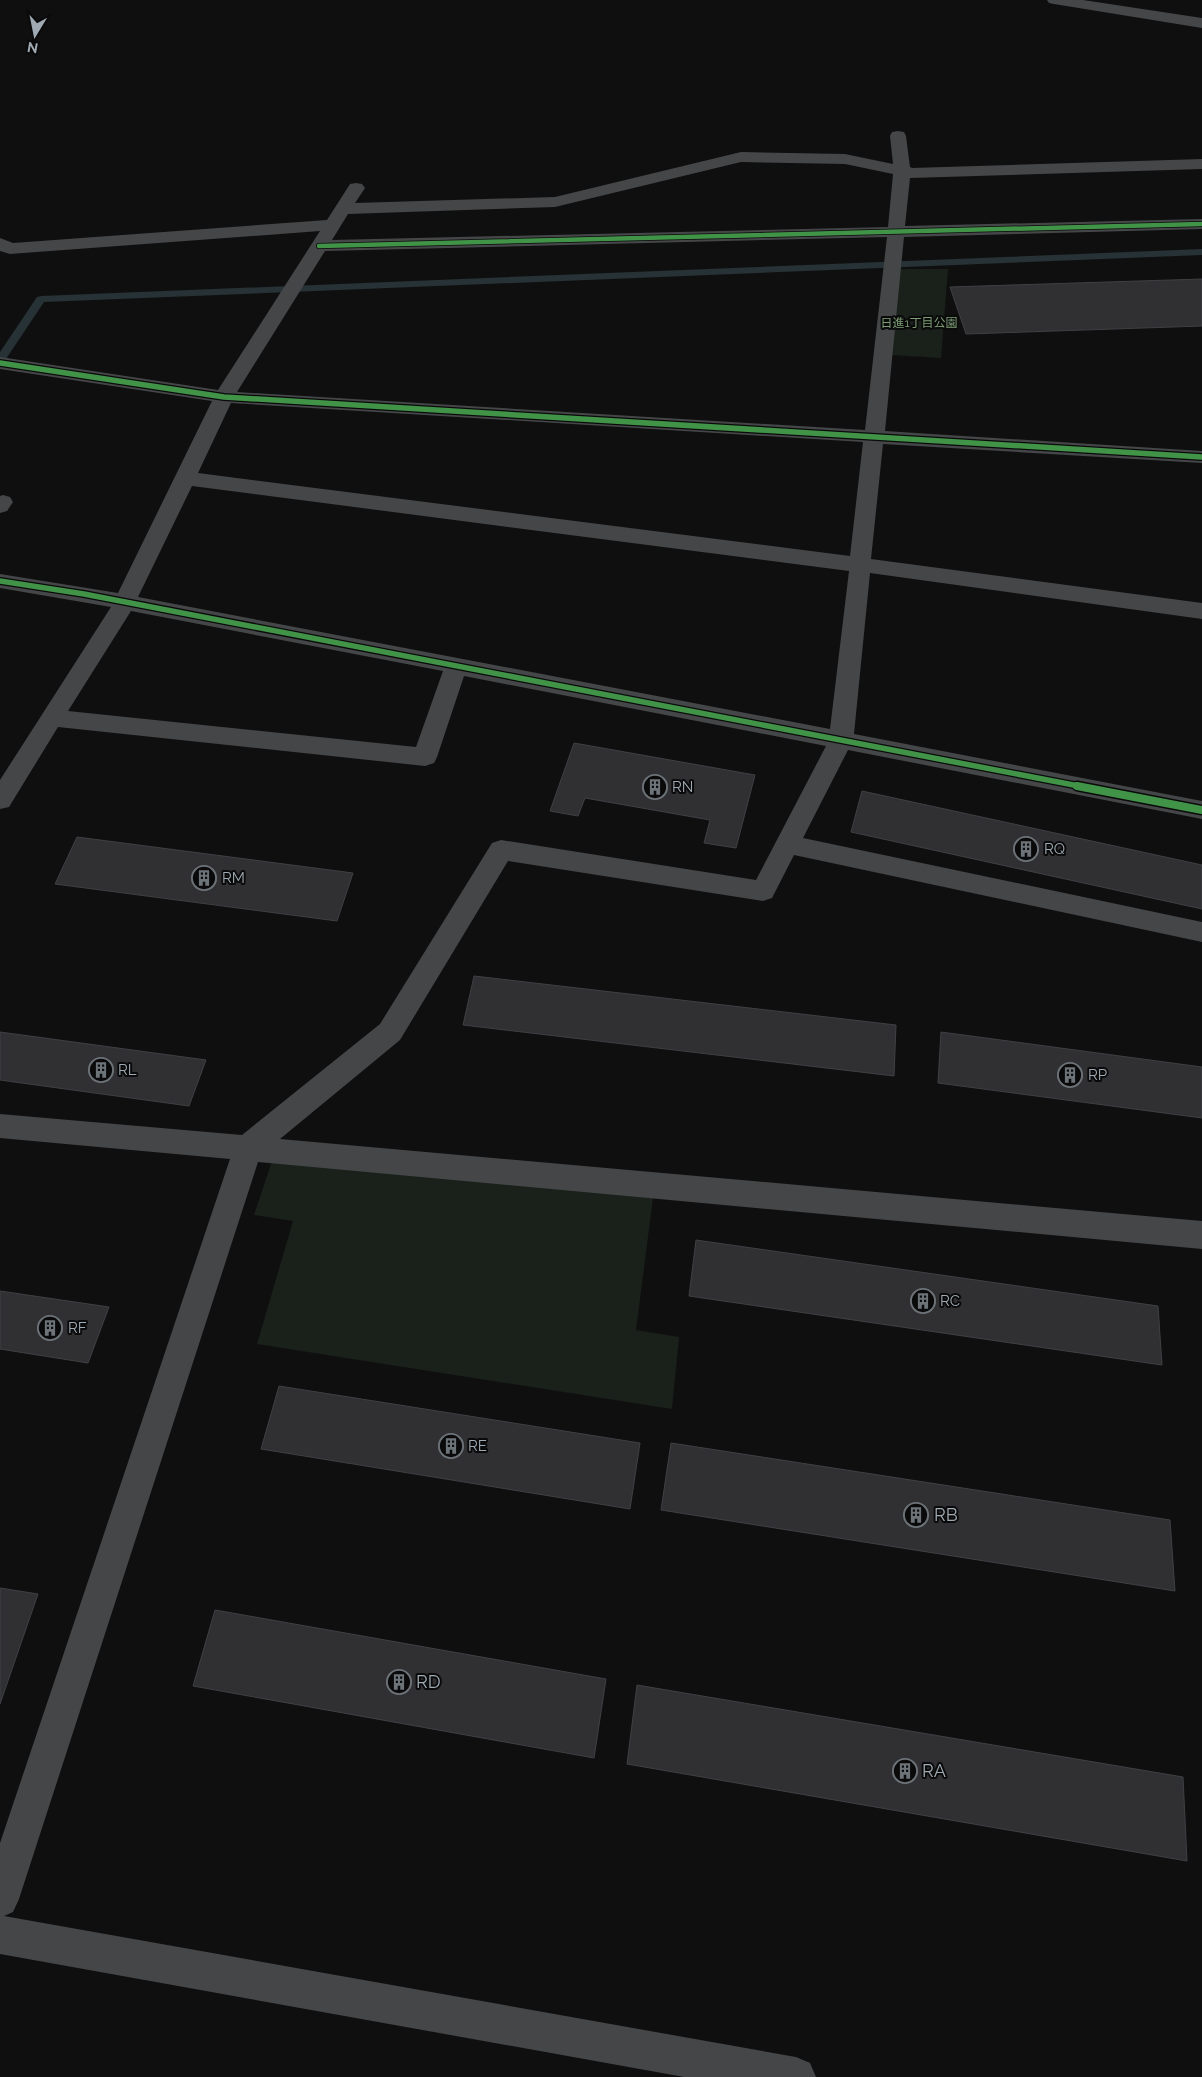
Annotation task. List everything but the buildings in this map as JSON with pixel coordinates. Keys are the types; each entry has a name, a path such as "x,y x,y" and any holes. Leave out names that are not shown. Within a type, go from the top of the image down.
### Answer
{"street":[{"path":"1054,0 1202,23"},
{"path":"0,1899 248,1148 390,1032 502,850 763,891 841,741 902,171 898,136"},
{"path":"1,245 10,250 337,217 555,202 741,157 845,159 912,173 1202,164"},
{"path":"0,800 124,602 224,397 356,188"},
{"path":"319,246 1202,224"},
{"path":"0,363 224,397 1202,457"},
{"path":"184,478 1202,611"},
{"path":"0,581 124,602 1202,810"},
{"path":"52,718 425,757 456,666"},
{"path":"787,844 1202,932"},
{"path":"0,1126 1202,1235"},
{"path":"0,1935 796,2077"}],"green space":[{"name":"日進1丁目公園","path":"899,269 948,269 941,358 892,355"},
{"path":"272,1161 653,1198 636,1330 679,1337 672,1409 257,1344 293,1221 254,1215"}],"waterway":[{"path":"0,360 41,299 1202,252"}],"cycle path":[{"path":"319,246 1202,224"},
{"path":"0,363 224,397 1202,457"},
{"path":"0,581 84,594 1202,810"}],"place":[{"name":"RN","path":"655,787"},
{"name":"RQ","path":"1026,849"},
{"name":"RM","path":"204,878"},
{"name":"RL","path":"101,1070"},
{"name":"RP","path":"1070,1075"},
{"name":"RC","path":"923,1301"},
{"name":"RF","path":"50,1328"},
{"name":"RE","path":"451,1446"},
{"name":"RB","path":"916,1515"},
{"name":"RD","path":"399,1682"},
{"name":"RA","path":"905,1771"}]}
